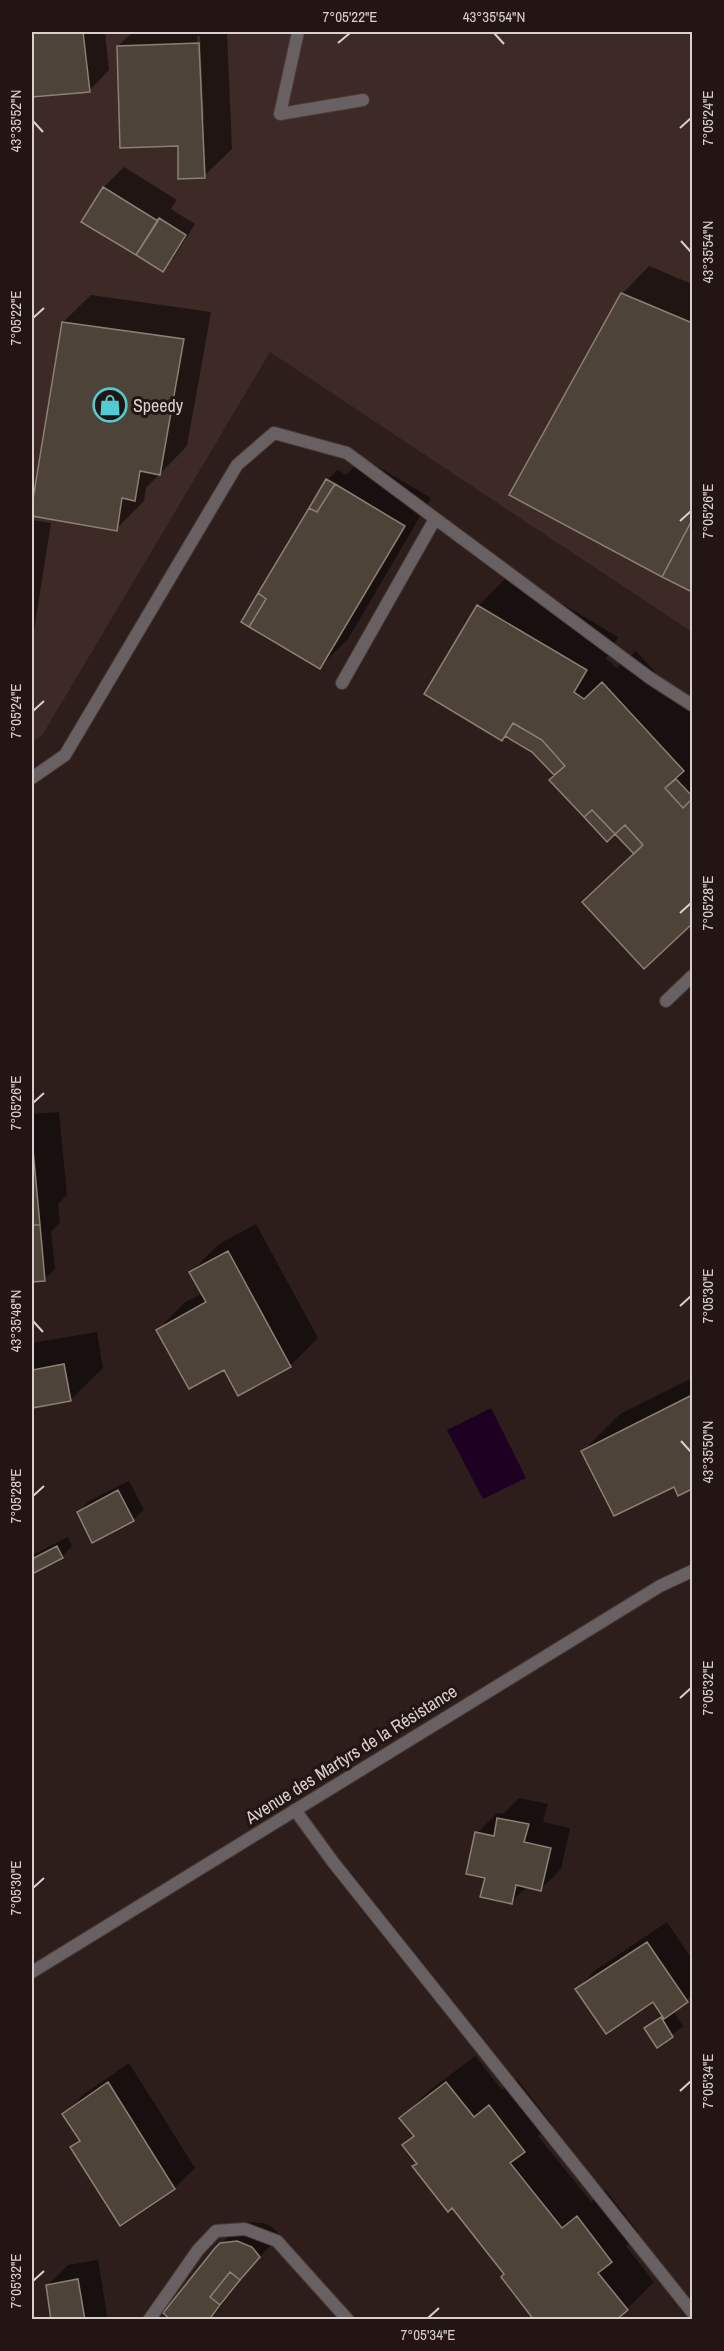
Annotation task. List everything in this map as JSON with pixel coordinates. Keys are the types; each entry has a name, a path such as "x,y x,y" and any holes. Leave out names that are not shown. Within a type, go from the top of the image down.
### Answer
{"street":[{"path":"298,32 280,114 363,100"},
{"path":"32,778 65,755 237,465 274,433 346,453 650,678 693,705"},
{"path":"342,683 435,519"},
{"path":"666,1001 693,976"},
{"name":"Avenue des Martyrs de la Résistance","path":"32,1972 660,1586 693,1571"},
{"path":"295,1810 340,1871 693,2312"},
{"path":"149,2319 198,2250 216,2231 245,2229 277,2241 348,2319"}],"shaded area":[{"path":"32,32 692,32 692,632 270,352 43,734 32,743"},
{"path":"491,1408 526,1478 483,1499 447,1430"}],"building":[{"path":"32,32 83,32 90,92 32,97"},
{"path":"199,43 205,178 178,179 178,146 120,148 117,46"},
{"path":"103,187 158,221 136,255 81,222"},
{"path":"159,218 186,235 163,272 136,255"},
{"path":"621,293 690,322 692,318 692,520 662,577 509,495"},
{"name":"Speedy","path":"62,322 184,339 160,475 140,471 135,501 122,498 117,531 32,516"},
{"path":"326,479 335,484 317,512 309,508"},
{"path":"335,484 405,526 320,669 249,627 266,599 258,593 309,508 317,512"},
{"path":"692,520 692,592 662,577"},
{"path":"258,593 266,599 249,627 241,622"},
{"path":"477,605 587,670 574,692 584,699 602,682 684,771 665,788 683,808 692,799 692,924 644,969 582,902 643,845 625,825 615,834 592,810 584,817 549,780 565,766 542,740 513,723 502,741 424,694"},
{"path":"513,723 542,740 565,766 554,775 532,752 505,736"},
{"path":"676,779 692,796 683,808 665,788"},
{"path":"592,810 615,834 607,842 584,817"},
{"path":"625,825 643,845 634,854 615,834"},
{"path":"32,1139 40,1225 32,1225"},
{"path":"32,1225 40,1225 45,1281 32,1282"},
{"path":"228,1251 291,1367 238,1396 224,1370 189,1389 156,1330 206,1302 189,1272"},
{"path":"64,1364 71,1401 32,1408 32,1370"},
{"path":"692,1395 692,1489 678,1496 674,1487 614,1516 581,1451"},
{"path":"118,1490 134,1521 92,1543 77,1512"},
{"path":"57,1546 63,1558 32,1574 32,1559"},
{"path":"497,1818 529,1824 524,1842 551,1848 541,1891 516,1885 512,1904 480,1897 485,1878 466,1874 475,1832 494,1836"},
{"path":"647,1942 688,2002 664,2019 653,2002 606,2034 575,1989"},
{"path":"661,2017 673,2037 657,2048 644,2028"},
{"path":"108,2082 175,2189 120,2226 70,2147 80,2141 62,2114"},
{"path":"446,2082 474,2117 489,2105 525,2152 510,2163 562,2228 577,2216 612,2262 598,2273 628,2310 616,2320 534,2320 501,2277 504,2274 452,2208 448,2212 412,2166 417,2164 402,2145 414,2136 399,2118"},
{"path":"237,2241 252,2247 260,2257 240,2280 230,2272 210,2297 220,2305 209,2320 171,2320 163,2313 220,2243"},
{"path":"230,2272 240,2280 220,2305 210,2297"},
{"path":"78,2279 85,2320 51,2320 46,2285"}],"place":[{"name":"Speedy","path":"110,405"}]}
